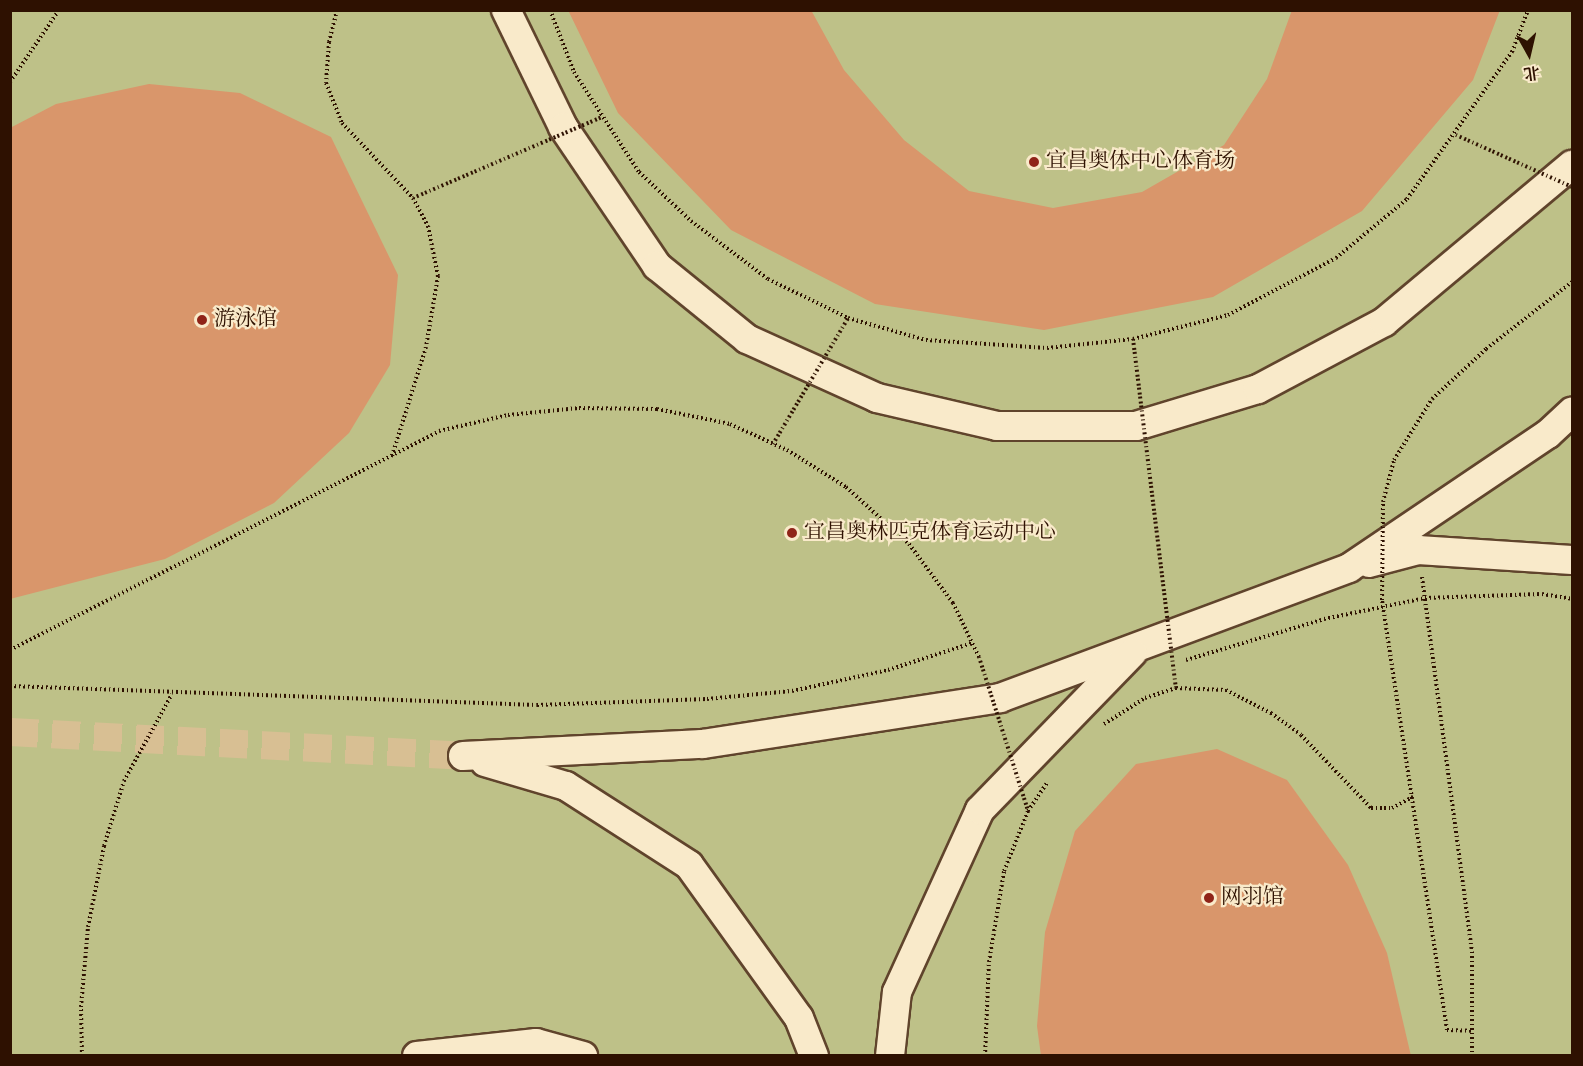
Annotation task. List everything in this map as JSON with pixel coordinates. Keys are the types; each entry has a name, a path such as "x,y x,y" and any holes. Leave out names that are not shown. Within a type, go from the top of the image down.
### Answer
{"lane":[{"path":"506,10 563,127 657,266 747,339 877,398 997,426 1136,426 1258,389 1384,322 1572,165"},
{"path":"1349,568 1548,434 1572,412"},
{"path":"814,1056 799,1018 689,865 566,786 463,756 703,744 1000,698 1349,568 1418,550 1572,560"},
{"path":"890,1056 897,992 980,810 1137,647"},
{"path":"417,1056 536,1043 583,1056"}],"path":[{"path":"10,81 58,10"},
{"path":"337,10 329,42 326,83 342,123 413,198 428,226 438,276 426,348 392,456"},
{"path":"550,10 574,72 639,172 691,221 768,279 848,318 926,340 1047,348 1133,339 1228,315 1336,258 1407,199 1456,135 1512,52 1528,10"},
{"path":"413,198 602,117"},
{"path":"1456,135 1572,187"},
{"path":"1472,1031 1447,1030 1382,600 1383,502 1394,460 1432,399 1486,349 1572,282"},
{"path":"773,444 848,318"},
{"path":"1133,339 1176,688"},
{"path":"10,650 439,431 508,415 579,408 657,409 730,424 773,444 846,487 909,544 953,603 972,643 1028,812"},
{"path":"1418,550 1472,952 1472,1056"},
{"path":"1137,647 1160,662 1199,659 1254,638 1324,619 1425,598 1542,594 1572,599"},
{"path":"10,686 172,694 537,705 707,699 792,691 888,670 972,643"},
{"path":"1097,730 1145,698 1176,688 1226,690 1271,713 1301,735 1371,808 1392,808 1413,797"},
{"path":"82,1056 81,1007 88,927 104,846 124,781 172,694"},
{"path":"985,1056 989,962 1004,871 1028,812 1051,777"}],"green space":[{"name":"宜昌奥林匹克体育运动中心","path":"10,11 1572,11 1572,1055 11,1055"}],"building":[{"name":"宜昌奥体中心体育场","path":"568,10 811,10 844,70 904,140 969,191 1053,208 1142,192 1224,145 1267,79 1292,10 1500,10 1473,80 1362,211 1213,297 1044,330 875,304 731,230 618,113"},
{"name":"游泳馆","path":"149,84 240,93 331,137 398,275 390,365 349,433 274,503 165,559 10,599 10,128 56,104"},
{"name":"网羽馆","path":"1217,749 1287,780 1348,865 1387,953 1411,1056 1041,1056 1037,1026 1045,932 1075,831 1136,764"}],"tunnel":[{"path":"10,732 463,756"}],"place":[{"name":"宜昌奥体中心体育场","path":"1034,162"},
{"name":"游泳馆","path":"202,320"},
{"name":"宜昌奥林匹克体育运动中心","path":"792,533"},
{"name":"网羽馆","path":"1209,898"}]}
